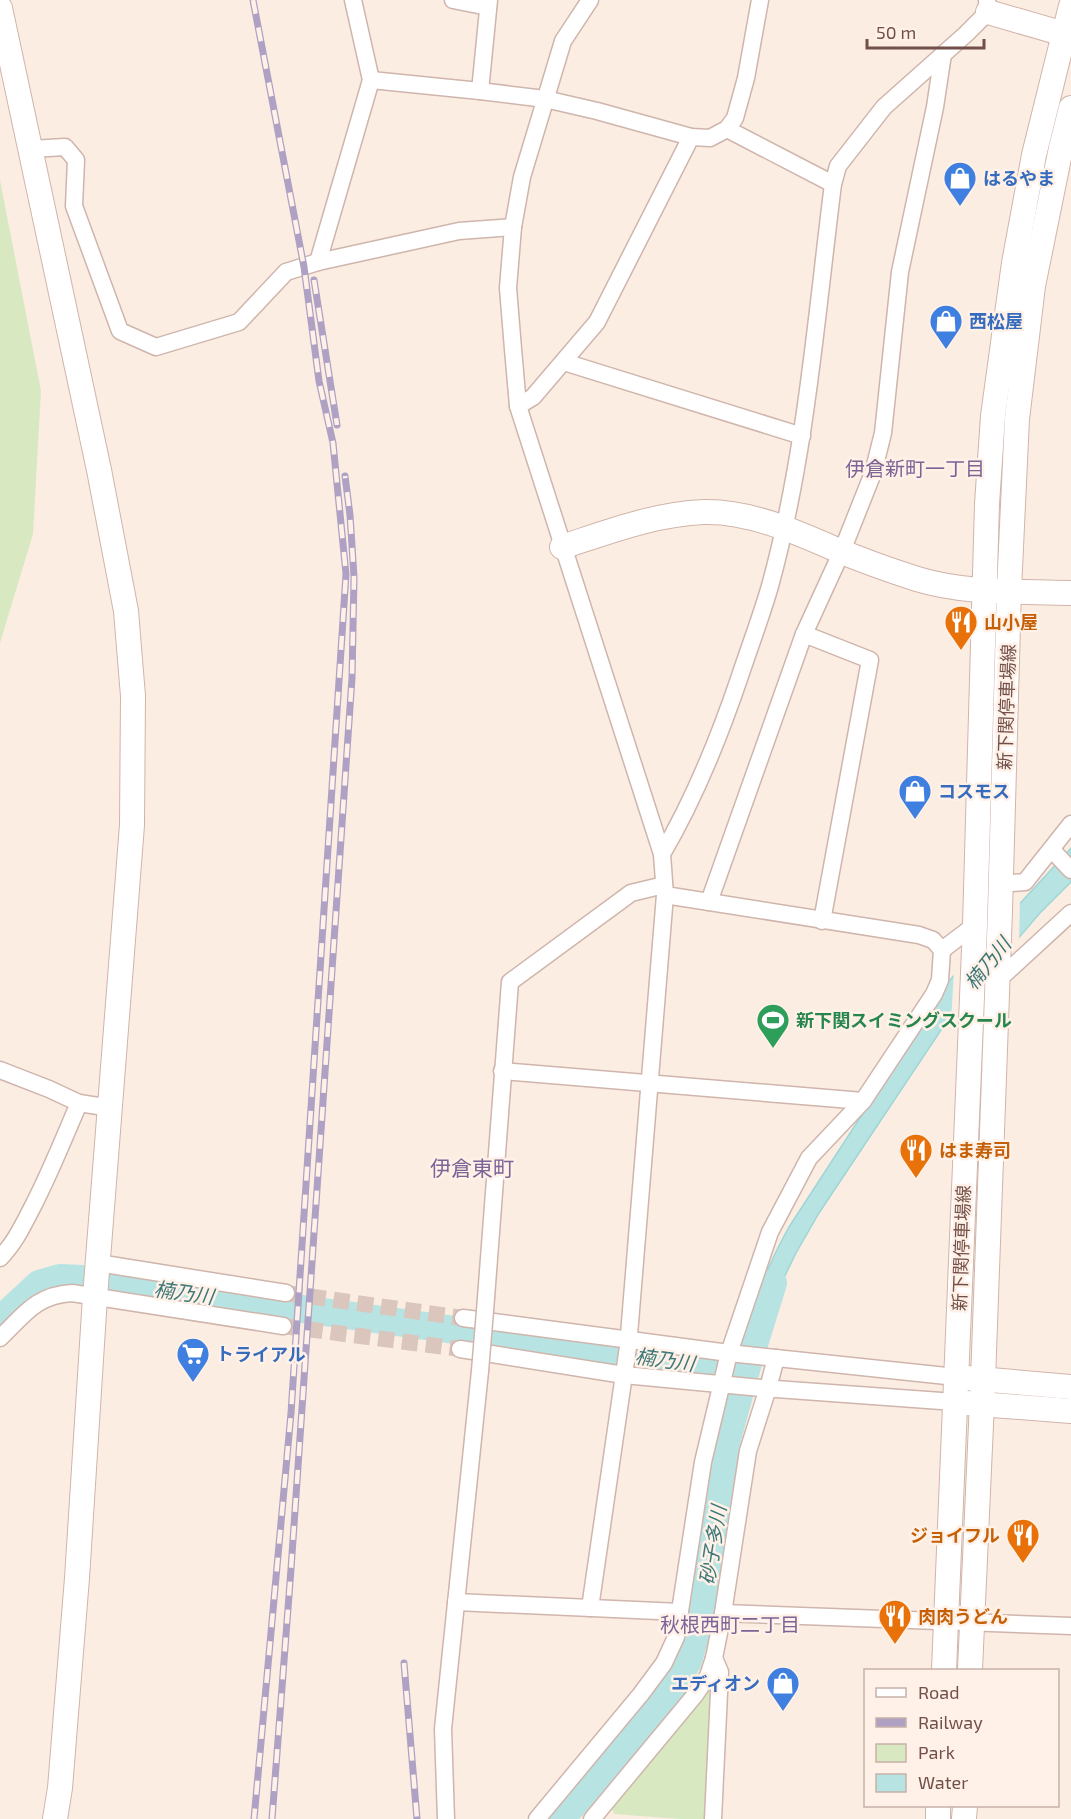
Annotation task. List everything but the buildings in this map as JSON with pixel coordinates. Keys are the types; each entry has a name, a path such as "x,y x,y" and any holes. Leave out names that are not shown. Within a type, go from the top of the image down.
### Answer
{"main road":[{"path":"987,6 1067,35"},
{"name":"新下関停車場線","path":"944,1669 975,930 987,504 993,416 1014,263 1034,155 1067,35 1071,6"},
{"path":"0,8 99,470 126,611 133,696 132,825 95,1297 77,1578 56,1819"},
{"name":"新下関停車場線","path":"970,1669 983,1380 1009,590 1017,419 1037,266 1071,108"},
{"path":"562,547 636,523 669,515 706,512 753,518 784,527 917,579 955,588 1071,593"},
{"path":"956,1377 1071,1387"},
{"path":"956,1402 1071,1411"}],"street":[{"path":"453,0 489,3 480,91"},
{"path":"590,0 563,42 544,99 522,177 513,227 508,288 518,405 662,854 664,890 628,1343 590,1608"},
{"path":"371,80 544,99 691,137 710,138 727,129 735,118 746,78 760,0"},
{"path":"318,262 371,80 357,2"},
{"path":"662,854 682,821 721,731 770,587 802,436 833,184 838,166 884,107 943,54 987,6"},
{"path":"709,902 804,634 842,551 873,473 883,433 900,272 943,54"},
{"path":"727,129 833,184"},
{"path":"518,405 533,397 597,322 691,137"},
{"path":"31,149 65,147 76,160 74,206 120,331 156,346 239,322 286,272 318,262 459,231 513,227"},
{"path":"564,362 802,436"},
{"path":"804,634 870,660 822,921"},
{"path":"1001,884 1025,882 1054,852 1071,824"},
{"path":"1054,852 1071,870"},
{"path":"446,1819 443,1729 480,1371 510,981 631,893 664,890 709,902 919,935 933,940 942,950 940,980 934,994 863,1101 809,1158 770,1232 731,1355 703,1462 676,1637 664,1663 641,1694 537,1819"},
{"path":"997,980 1071,913"},
{"path":"942,950 975,930"},
{"path":"0,1070 79,1103 111,1108"},
{"path":"502,1071 863,1101"},
{"path":"0,1258 21,1230 48,1176 79,1103"},
{"path":"98,1263 286,1293"},
{"path":"0,1338 38,1302 56,1294 72,1293 283,1326"},
{"path":"463,1317 628,1343 956,1377"},
{"path":"460,1349 765,1388 956,1402"},
{"path":"592,1819 695,1695 708,1676 723,1613 748,1451 773,1358"},
{"path":"456,1602 680,1612"},
{"path":"723,1613 1071,1626"},
{"path":"713,1819 720,1672 714,1658"}],"green space":[{"path":"0,180 41,391 33,534 0,643"},
{"path":"711,1680 708,1819 614,1814 611,1805"}],"water":[{"path":"1071,848 1071,882 1040,913 947,1021 819,1213 796,1253 767,1320 751,1314 768,1270 789,1227 949,981"}],"pier":[{"path":"1020,899 1019,943 951,1021 954,971"}],"waterway":[{"name":"楠乃川","path":"0,1320 39,1284 60,1278 84,1279 746,1370"},
{"name":"砂子多川","path":"561,1819 669,1693 688,1661 701,1616 727,1439 773,1283"}],"tunnel":[{"path":"286,1293 463,1318"},
{"path":"283,1326 460,1349"}],"railway":[{"path":"253,0 304,267 319,381 333,443 346,574 291,1413 254,1819"},
{"path":"314,280 337,425"},
{"path":"272,1819 352,678 354,577 345,476"},
{"path":"404,1663 417,1819"}],"place":[{"name":"はるやま","path":"960,207"},
{"name":"西松屋","path":"946,350"},
{"name":"山小屋","path":"961,651"},
{"name":"コスモス","path":"915,820"},
{"name":"新下関スイミングスクール","path":"773,1049"},
{"name":"はま寿司","path":"916,1179"},
{"name":"トライアル","path":"193,1383"},
{"name":"ジョイフル","path":"1023,1564"},
{"name":"肉肉うどん","path":"895,1645"},
{"name":"エディオン","path":"783,1712"}],"district":[{"name":"伊倉新町一丁目","path":"915,468"},
{"name":"伊倉東町","path":"472,1167"},
{"name":"秋根西町二丁目","path":"730,1624"}]}
